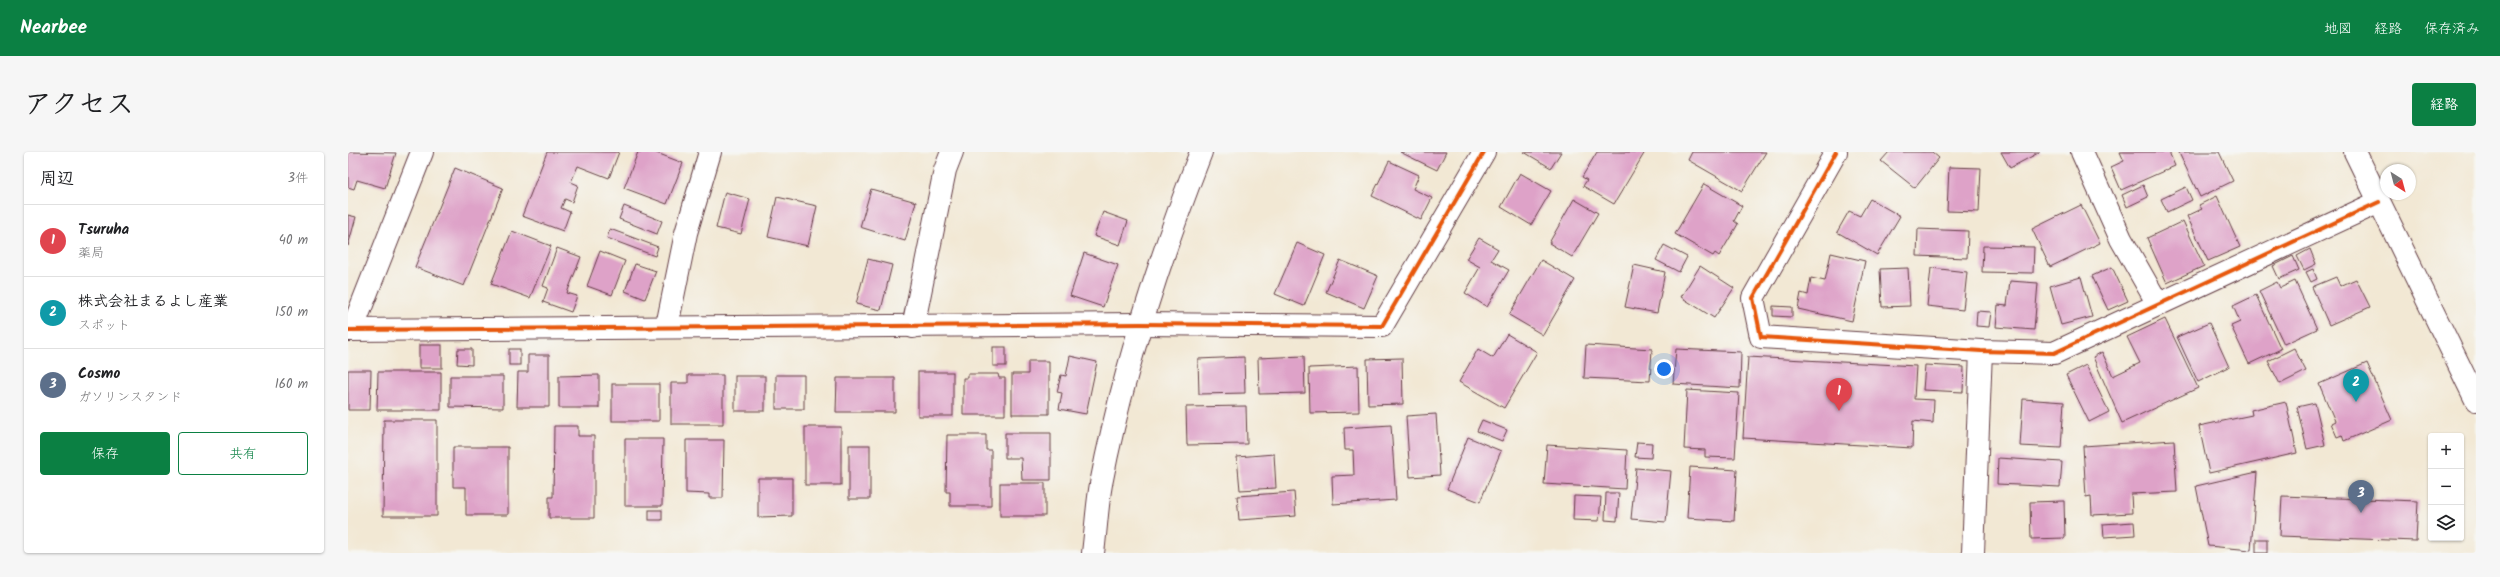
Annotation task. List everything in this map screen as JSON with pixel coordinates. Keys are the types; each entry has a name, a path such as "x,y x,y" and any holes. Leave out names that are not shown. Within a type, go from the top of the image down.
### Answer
{"street":[{"path":"422,152 350,330 667,326 913,327 1140,324 1382,326 1484,152"},
{"path":"667,326 686,233 710,152"},
{"path":"913,327 945,170 952,152"},
{"path":"1093,553 1101,484 1140,324 1164,248 1201,152"},
{"path":"1836,152 1753,298 1761,337 1981,351 2054,353 2379,202"},
{"path":"2082,152 2121,239 2158,304"},
{"path":"2355,152 2476,400"},
{"path":"1973,553 1981,351"}],"building":[{"path":"348,152 396,153 385,188 357,180 354,189 348,187"},
{"path":"547,152 619,152 609,178 578,166 571,182 578,185 572,202 565,199 561,208 570,212 563,231 522,216"},
{"path":"638,152 654,152 683,163 667,204 624,188"},
{"path":"1400,152 1446,152 1437,170"},
{"path":"1524,152 1561,152 1551,168"},
{"path":"1597,152 1645,152 1614,204 1583,186 1587,180 1582,177"},
{"path":"1692,152 1766,152 1742,191 1688,160"},
{"path":"1889,152 1932,152 1939,158 1915,188 1881,161"},
{"path":"2001,152 2040,152 2010,168"},
{"path":"2120,152 2169,152 2175,166 2121,190 2111,167 2124,161"},
{"path":"2219,152 2233,181 2200,197 2179,153"},
{"path":"1389,161 1419,175 1413,189 1432,198 1421,220 1372,196"},
{"path":"1949,167 1981,168 1979,212 1947,211"},
{"path":"455,168 503,188 464,286 415,267"},
{"path":"1520,173 1551,191 1531,225 1501,207"},
{"path":"1704,184 1742,206 1734,221 1738,224 1719,256 1715,253 1713,256 1675,234"},
{"path":"2143,185 2148,197 2127,207 2122,195"},
{"path":"2186,187 2192,200 2167,212 2161,199"},
{"path":"871,189 916,202 905,241 860,227"},
{"path":"725,192 750,199 741,234 716,228"},
{"path":"2217,196 2240,247 2208,261 2187,216 2202,209 2199,205"},
{"path":"777,197 817,206 808,246 768,237"},
{"path":"1574,199 1598,213 1572,257 1549,243"},
{"path":"1870,199 1900,216 1877,255 1837,232 1849,211 1860,216"},
{"path":"2081,205 2100,243 2050,267 2032,229"},
{"path":"624,206 662,221 657,234 619,219"},
{"path":"1103,212 1128,221 1120,245 1094,236"},
{"path":"348,215 356,217 348,246"},
{"path":"2183,221 2204,266 2167,283 2147,238"},
{"path":"610,229 658,247 655,256 607,238"},
{"path":"1918,229 1968,231 1967,258 1917,256"},
{"path":"512,231 551,246 530,298 491,284"},
{"path":"1479,238 1498,249 1491,260 1509,270 1487,307 1465,293 1480,267 1466,259"},
{"path":"1297,243 1325,255 1304,306 1275,294"},
{"path":"1664,245 1687,257 1679,272 1656,260"},
{"path":"1983,246 2034,247 2033,273 1982,272"},
{"path":"557,248 581,257 567,293 577,296 571,312 543,302 548,288 543,286"},
{"path":"2310,249 2316,264 2304,270 2297,256"},
{"path":"600,251 625,261 612,295 587,286"},
{"path":"1084,253 1118,265 1103,307 1070,296"},
{"path":"1831,253 1865,261 1852,321 1798,309 1801,293 1808,295 1811,278 1825,281"},
{"path":"2293,256 2299,270 2279,279 2273,266"},
{"path":"868,259 892,265 881,310 856,304"},
{"path":"1340,260 1378,276 1364,308 1326,292"},
{"path":"1541,260 1575,280 1543,335 1509,315"},
{"path":"635,264 656,271 645,299 625,291"},
{"path":"1634,265 1665,272 1657,313 1625,307"},
{"path":"1700,266 1734,288 1714,318 1681,297"},
{"path":"2112,267 2128,301 2108,310 2092,276"},
{"path":"1908,268 1910,306 1882,307 1880,269"},
{"path":"1931,268 1967,272 1963,310 1927,306"},
{"path":"2313,269 2317,279 2311,282 2306,272"},
{"path":"2081,277 2092,317 2061,325 2050,286"},
{"path":"2336,277 2340,286 2356,279 2370,307 2329,325 2312,287"},
{"path":"2010,281 2038,283 2034,330 1996,327 1998,305 2007,306"},
{"path":"2295,281 2317,329 2284,344 2259,291 2277,282 2280,288"},
{"path":"2256,295 2281,349 2249,364 2231,326 2240,322 2233,306"},
{"path":"1773,306 1792,307 1792,317 1773,316"},
{"path":"1977,311 1991,312 1989,327 1976,326"},
{"path":"2165,319 2198,388 2122,423 2093,357 2102,352 2113,376 2140,363 2127,337"},
{"path":"2209,323 2229,367 2198,382 2177,337"},
{"path":"1507,334 1537,352 1504,408 1459,382 1478,349 1493,358"},
{"path":"419,345 442,345 442,368 419,368"},
{"path":"1586,345 1652,349 1650,381 1584,378"},
{"path":"993,347 1006,347 1006,366 993,366"},
{"path":"2294,348 2306,371 2280,384 2268,361"},
{"path":"458,349 472,349 472,365 457,364"},
{"path":"509,349 520,349 520,365 509,365"},
{"path":"1676,349 1741,352 1740,388 1673,384"},
{"path":"528,355 549,355 549,407 517,407 518,372 528,372"},
{"path":"1070,356 1097,362 1086,414 1059,409 1062,393 1057,392 1061,375 1066,376"},
{"path":"1304,356 1305,393 1259,394 1258,358"},
{"path":"1244,357 1245,393 1199,394 1198,359"},
{"path":"1748,357 1916,366 1914,399 1934,400 1933,423 1913,421 1912,448 1743,438"},
{"path":"1402,358 1403,404 1368,405 1367,359"},
{"path":"1028,361 1049,361 1049,414 1012,414 1012,374 1028,374"},
{"path":"2367,363 2392,420 2344,441 2342,435 2337,437 2331,423 2335,421 2319,384"},
{"path":"1925,365 1964,367 1963,392 1923,390"},
{"path":"2086,365 2109,412 2089,422 2066,375"},
{"path":"1358,366 1359,412 1310,413 1309,368"},
{"path":"348,370 371,370 370,410 348,410"},
{"path":"378,372 441,372 441,410 377,410"},
{"path":"918,372 953,372 953,416 918,416"},
{"path":"968,374 998,374 999,378 1005,378 1005,415 963,415 963,378 968,378"},
{"path":"599,375 599,408 559,408 559,376"},
{"path":"688,375 723,375 723,424 671,424 671,383 688,383"},
{"path":"776,375 804,375 804,409 776,409"},
{"path":"450,376 503,376 503,408 450,407"},
{"path":"735,376 765,376 765,411 735,411"},
{"path":"837,378 895,378 895,412 836,412"},
{"path":"612,384 659,384 659,421 612,421"},
{"path":"1687,390 1739,393 1735,458 1705,457 1705,450 1684,449"},
{"path":"2023,399 2064,402 2061,448 2020,446"},
{"path":"2286,402 2297,453 2209,473 2199,426 2252,415 2251,410"},
{"path":"2315,403 2325,445 2307,449 2297,407"},
{"path":"1246,406 1247,444 1187,445 1186,407"},
{"path":"1436,414 1440,475 1410,477 1406,416"},
{"path":"384,420 437,420 437,516 383,516"},
{"path":"1482,420 1507,430 1502,441 1477,431"},
{"path":"1391,425 1396,500 1333,504 1332,476 1354,475 1353,450 1345,450 1344,428"},
{"path":"554,426 578,426 578,436 594,436 594,518 549,518 549,497 553,497"},
{"path":"805,427 841,427 841,485 805,485"},
{"path":"1005,433 1051,433 1051,480 1022,480 1021,458 1005,458"},
{"path":"947,435 986,435 986,450 991,450 991,506 950,506 950,492 946,492"},
{"path":"1468,437 1501,451 1480,502 1447,489"},
{"path":"625,439 663,439 662,506 625,506"},
{"path":"686,440 724,440 723,498 709,498 709,494 686,493"},
{"path":"2174,440 2177,492 2131,494 2132,513 2092,515 2091,496 2086,497 2083,446"},
{"path":"1637,442 1652,443 1651,458 1635,457"},
{"path":"849,445 870,445 870,499 849,499"},
{"path":"1547,445 1627,450 1625,489 1544,484"},
{"path":"453,447 508,447 508,515 466,515 466,487 453,487"},
{"path":"1274,454 1276,488 1240,490 1237,457"},
{"path":"1998,458 2062,462 2060,487 1997,484"},
{"path":"1690,467 1737,470 1734,521 1687,518"},
{"path":"1636,468 1671,471 1666,522 1631,519"},
{"path":"2257,472 2251,550 2208,546 2196,486"},
{"path":"758,478 792,478 792,516 758,517"},
{"path":"1000,483 1045,483 1045,516 1000,516"},
{"path":"1294,492 1296,516 1239,520 1237,496"},
{"path":"1606,493 1619,493 1617,521 1605,520"},
{"path":"1574,496 1601,497 1599,521 1573,520"},
{"path":"2282,496 2418,501 2416,541 2280,536"},
{"path":"2064,501 2065,538 2031,539 2030,502"},
{"path":"649,510 662,510 662,520 649,520"},
{"path":"2134,522 2135,535 2104,537 2103,524"},
{"path":"2256,539 2267,539 2267,553 2256,553"}],"cycle path":[{"path":"348,330 1140,324 1382,326 1484,152"},
{"path":"1836,152 1753,298 1761,337 1981,351 2054,353 2379,202"}],"place":[{"name":"株式会社まるよし産業","path":"2356,402"},
{"name":"Tsuruha","path":"1839,411"},
{"name":"Cosmo","path":"2361,513"}]}
